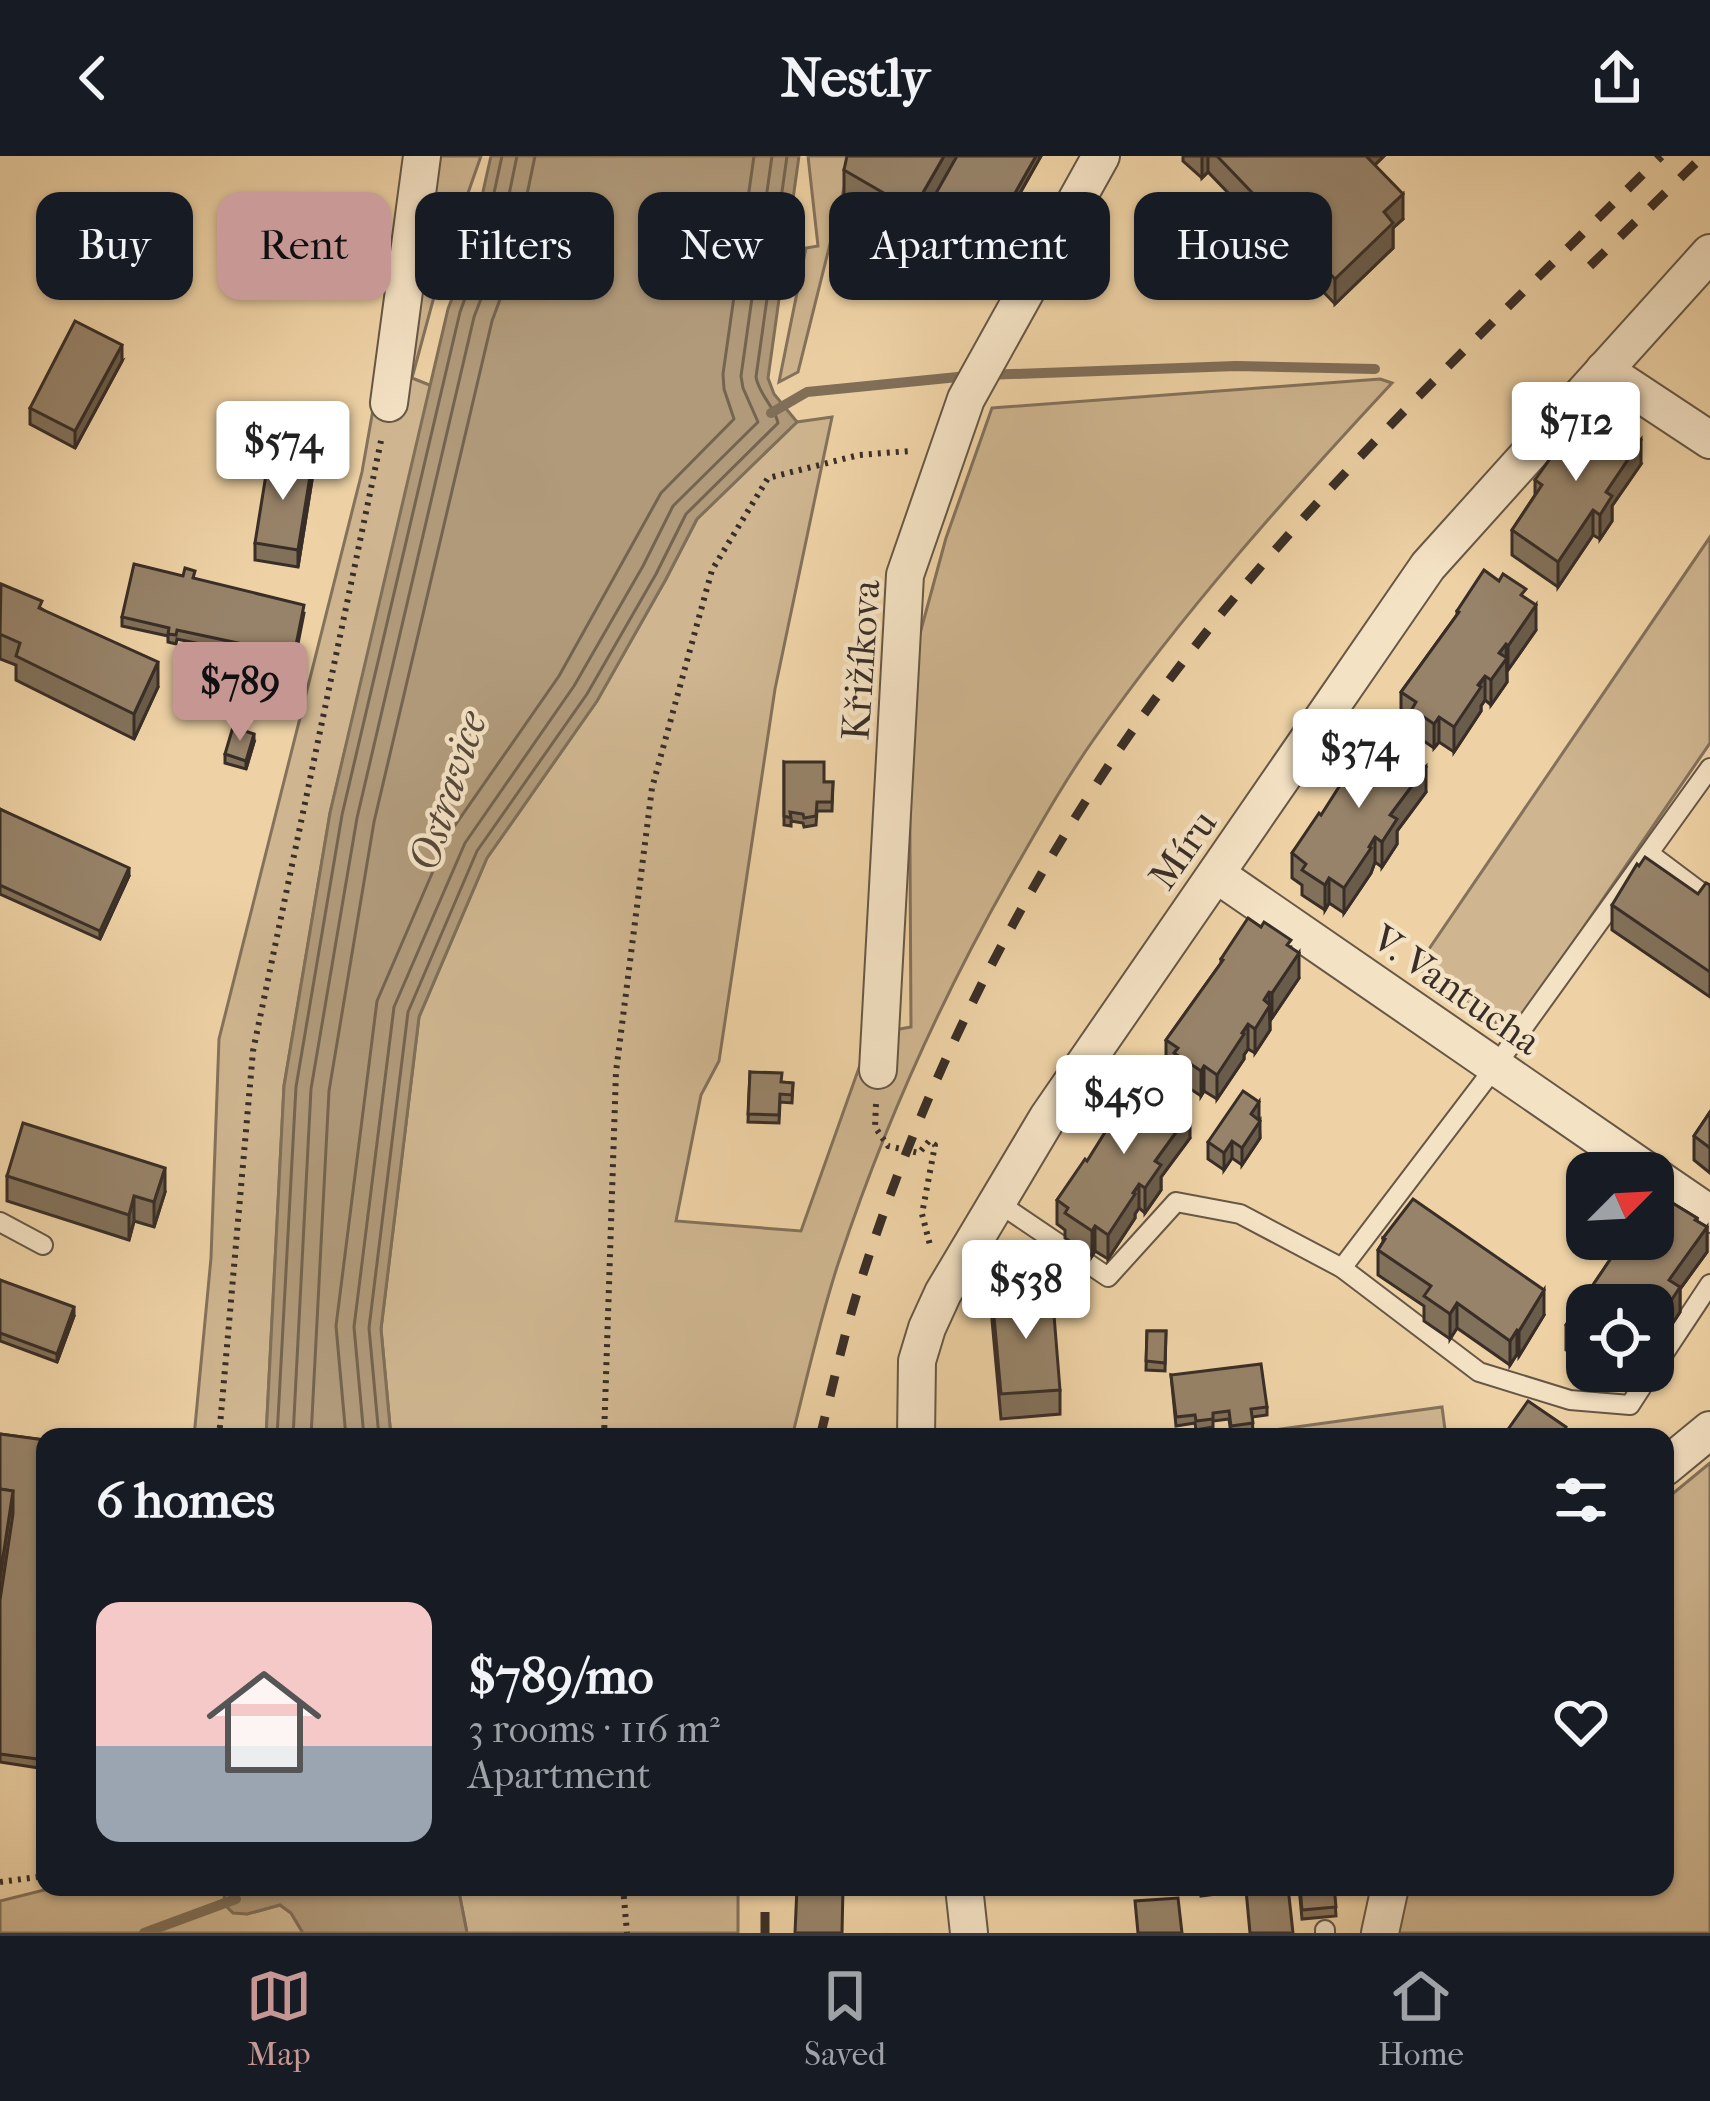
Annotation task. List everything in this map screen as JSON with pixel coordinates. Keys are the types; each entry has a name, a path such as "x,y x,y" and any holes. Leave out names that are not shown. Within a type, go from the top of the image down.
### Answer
{"street":[{"path":"389,403 422,156"},
{"name":"Křižíkova","path":"878,1070 905,574 966,399 1101,156"},
{"name":"Míru","path":"916,1428 917,1361 943,1293 1048,1117 1428,566 1710,253"},
{"path":"1604,370 1710,440"},
{"name":"V. Vantucha","path":"1216,874 1620,1152"},
{"name":"V. Vantucha","path":"1674,1189 1710,1214"},
{"path":"1674,1460 1710,1430"},
{"path":"965,1896 969,1933"},
{"path":"1380,1933 1388,1896"}],"lane":[{"path":"1342,1268 1496,1066 1710,768"},
{"path":"1650,854 1710,898"},
{"path":"997,1202 1108,1277 1176,1202 1240,1214 1342,1268 1479,1372 1570,1400 1630,1405 1639,1392"},
{"path":"0,1222 43,1245"},
{"path":"1674,1339 1710,1284"}],"path":[{"path":"220,1428 254,1051 389,403"},
{"path":"604,1428 616,1072 652,788 712,570 767,478 859,455 949,448"},
{"path":"878,1070 875,1127 888,1146 919,1153 928,1141 935,1145 922,1214 943,1293"},
{"path":"0,1882 36,1877"},
{"path":"623,1896 627,1933"}],"shaded area":[{"path":"434,156 481,156 468,192 425,192"},
{"path":"808,156 852,156 843,192 829,192 829,248 798,372 779,382 796,300 805,300 806,248 818,246"},
{"path":"415,233 415,300 433,300 412,378 432,386 330,813 284,1086 266,1428 195,1428 211,1258 219,1039 362,472 377,387"},
{"path":"1380,379 1392,383 1163,646 1071,773 1009,879 936,1018 874,1162 832,1283 794,1428 390,1428 381,1329 419,1017 487,858 597,701 697,519 797,422 832,417 775,689 719,1061 701,1095 676,1221 801,1231 871,1034 911,1027 909,674 946,538 992,408"},
{"path":"1710,537 1710,743 1511,1033 1416,968"},
{"path":"1442,1407 1445,1428 1288,1428"},
{"path":"1710,1463 1710,1933 1396,1933 1406,1896 1674,1896 1674,1493"},
{"path":"36,1892 36,1896 224,1896 224,1904 247,1914 280,1905 303,1933 0,1933 0,1901"},
{"path":"460,1896 738,1896 738,1933 467,1933"}],"water":[{"name":"Ostravice","path":"491,156 799,156 794,192 638,192 638,300 779,300 768,378 774,394 797,422 697,519 597,701 487,858 419,1017 381,1329 390,1428 266,1428 284,1086 330,813 451,300 614,300 614,192 483,192"},
{"path":"224,1896 460,1896 467,1933 303,1933 280,1905 247,1914 233,1913 224,1904"}],"building":[{"path":"847,156 944,156 923,192 882,192 844,170"},
{"path":"957,156 1036,156 1016,192 937,192"},
{"path":"1217,156 1366,156 1403,194 1384,212 1393,223 1335,279 1332,192 1252,192"},
{"path":"75,321 122,345 75,431 30,408"},
{"path":"1594,408 1641,440 1606,492 1612,496 1600,515 1593,510 1558,562 1512,530 1542,485 1535,480 1557,449 1563,453"},
{"path":"269,456 312,464 298,550 255,543"},
{"path":"134,564 183,576 185,568 195,571 193,578 304,605 294,655 177,630 176,635 168,634 169,628 122,617"},
{"path":"1484,570 1499,581 1503,574 1526,589 1521,595 1536,605 1499,653 1507,658 1491,680 1485,676 1478,685 1454,727 1439,717 1434,724 1412,709 1416,702 1401,692"},
{"path":"1,584 42,601 39,608 158,662 134,714 16,656 20,643 0,634"},
{"path":"233,727 254,734 246,761 225,754"},
{"path":"1374,732 1389,742 1394,735 1416,750 1412,757 1426,767 1390,815 1397,819 1382,842 1375,837 1344,888 1329,878 1325,885 1302,870 1306,864 1292,853"},
{"path":"784,762 824,762 824,782 833,782 832,802 817,802 816,816 804,818 790,812 791,818 784,816"},
{"path":"0,809 129,868 100,931 0,885"},
{"path":"1645,857 1698,894 1706,883 1710,885 1710,972 1612,905"},
{"path":"1248,918 1261,927 1264,922 1291,940 1287,945 1299,953 1264,1000 1270,1005 1255,1029 1248,1024 1217,1075 1204,1066 1201,1071 1174,1053 1178,1048 1166,1040"},
{"path":"750,1072 782,1073 781,1082 793,1083 792,1095 780,1094 779,1115 748,1114"},
{"path":"1139,1078 1151,1087 1155,1081 1190,1113 1155,1161 1161,1165 1145,1188 1139,1184 1108,1235 1095,1226 1092,1231 1065,1213 1068,1208 1057,1200"},
{"path":"1243,1091 1259,1102 1251,1114 1260,1121 1242,1148 1232,1141 1224,1153 1208,1142"},
{"path":"1710,1112 1710,1148 1694,1136"},
{"path":"23,1123 165,1168 154,1202 134,1196 129,1215 7,1176"},
{"path":"1413,1199 1544,1290 1510,1341 1457,1303 1450,1314 1424,1296 1431,1286 1378,1250"},
{"path":"1674,1204 1707,1227 1669,1280 1680,1287 1674,1296 1674,1284 1594,1284 1610,1260 1674,1260"},
{"path":"0,1280 74,1307 57,1354 0,1333"},
{"path":"1052,1290 1060,1390 1001,1394 992,1295"},
{"path":"1147,1331 1166,1331 1165,1363 1146,1361"},
{"path":"1261,1364 1267,1407 1251,1409 1253,1423 1231,1426 1229,1411 1196,1421 1195,1415 1176,1417 1171,1375"},
{"path":"1528,1401 1566,1427 1565,1428 1509,1428"},
{"path":"0,1434 36,1439 36,1759 0,1754 0,1600 13,1491 0,1489"},
{"path":"0,1489 13,1491 0,1577"},
{"path":"797,1896 843,1896 842,1933 795,1933"},
{"path":"1247,1896 1289,1896 1293,1933 1250,1933"},
{"path":"1301,1896 1335,1896 1336,1907 1302,1910"},
{"path":"1178,1898 1182,1933 1138,1933 1135,1901"}],"waterway":[{"path":"986,375 1236,366 1375,369"},
{"path":"771,413 807,392 968,376"},
{"path":"144,1933 236,1899"}],"railway":[{"path":"822,1428 864,1271 941,1071 1003,942 1113,759 1172,676 1303,519 1661,156"},
{"path":"1590,266 1703,156"},
{"path":"765,1896 765,1933"}]}
